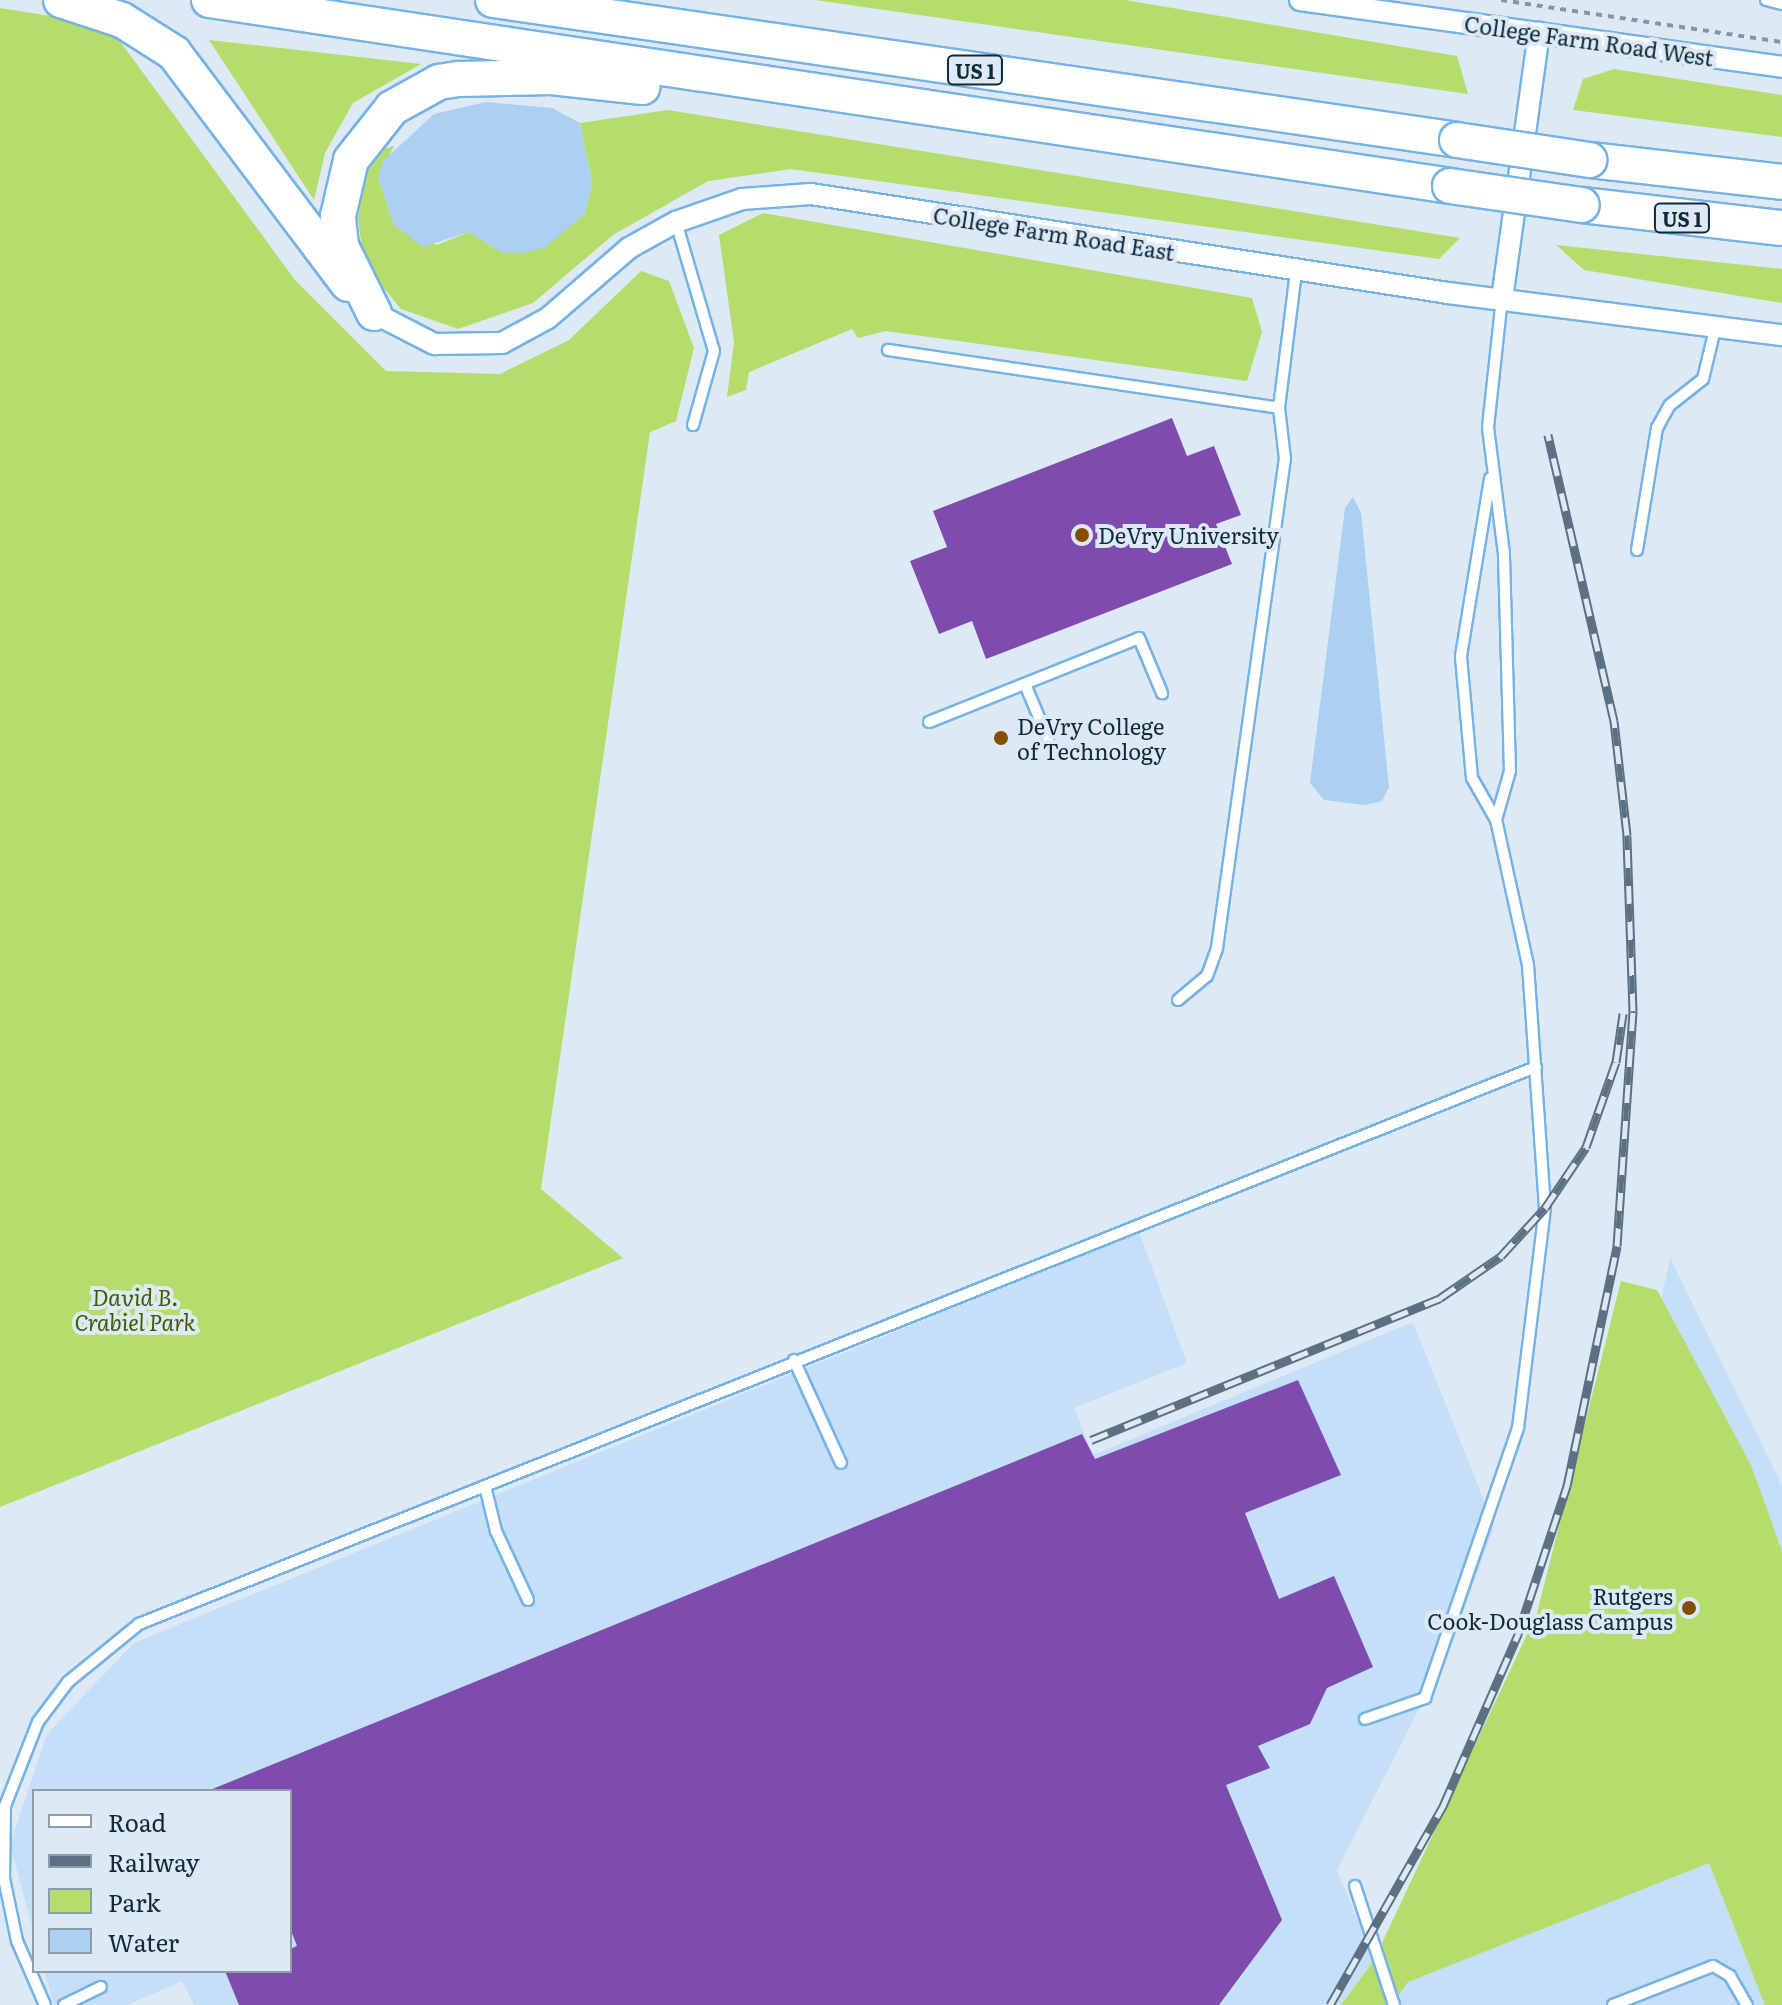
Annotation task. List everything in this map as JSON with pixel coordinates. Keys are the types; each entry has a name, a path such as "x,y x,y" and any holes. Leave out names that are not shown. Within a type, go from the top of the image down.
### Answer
{"highway":[{"path":"61,0 122,20 174,53 321,254 374,313"},
{"name":"US 1","path":"209,0 1450,186 1782,228"},
{"name":"US 1","path":"493,0 1590,160 1782,182"},
{"path":"374,313 341,246 344,173 380,119 439,82 551,77 714,97 892,101"}],"street":[{"name":"College Farm Road West","path":"1300,0 1782,67"},
{"path":"1502,299 1539,33"},
{"name":"College Farm Road East","path":"374,313 434,344 502,343 548,318 629,248 676,222 742,199 811,194 1296,271 1715,329 1782,335"}],"lane":[{"path":"1766,0 1782,4"},
{"path":"676,222 714,351 693,425"},
{"path":"1178,1000 1202,983 1217,948 1285,459 1279,408 1296,271"},
{"path":"1496,820 1510,771 1504,554 1490,478 1488,395 1502,299"},
{"path":"1637,550 1657,428 1670,405 1703,379 1715,329"},
{"path":"888,350 1279,408"},
{"path":"1365,1719 1425,1698 1518,1428 1545,1208 1528,965 1496,820 1472,778 1461,656 1490,478"},
{"path":"929,722 1139,638 1162,693"},
{"path":"1025,684 1048,739"},
{"path":"45,2005 17,1941 2,1846 16,1767 38,1722 68,1682 139,1624 794,1360 1536,1067"},
{"path":"794,1360 841,1463"},
{"path":"485,1486 496,1531 528,1600"},
{"path":"1355,1886 1394,2005"},
{"path":"1613,2005 1713,1966 1730,1976 1747,2005"},
{"path":"64,2005 101,1987"}],"path":[{"path":"1501,0 1782,42"}],"shaded area":[{"path":"1139,1232 1187,1363 1074,1408 1093,1455 1413,1322 1494,1526 1451,1646 1337,1870 1374,1960 1341,2005 194,2005 182,1981 127,2005 54,2005 45,1973 292,1973 292,1789 32,1789 32,1926 10,1845 47,1734 134,1643"},
{"name":"Rutgers Cook-Douglass Campus","path":"1670,1258 1782,1485 1782,2005 1386,2005 1571,1731"}],"green space":[{"path":"815,0 1125,0 1457,56 1468,94"},
{"name":"David B. Crabiel Park","path":"0,8 108,25 295,280 386,371 500,374 569,340 641,271 669,281 694,348 676,421 650,432 541,1189 623,1258 0,1507"},
{"path":"209,40 421,64 353,103 325,153 314,200"},
{"path":"1614,69 1782,95 1782,137 1573,110 1583,79"},
{"path":"668,110 1460,238 1439,259 791,169 708,181 613,235 533,303 458,329 401,309 364,264 358,218 369,153 394,146 378,177 394,225 437,245 469,232 493,247 585,214 592,182 580,123"},
{"path":"763,213 1252,298 1262,332 1247,381 886,331 858,338 852,329 749,372 746,390 727,397 734,342 719,235"},
{"path":"1556,245 1782,269 1782,303 1584,270"},
{"name":"Rutgers Cook-Douglass Campus","path":"1621,1281 1657,1290 1751,1465 1782,1551 1782,2005 1765,2005 1709,1863 1408,1982 1391,2005 1341,2005 1374,1960 1537,1613"}],"water":[{"path":"486,102 552,108 580,123 592,182 585,214 544,248 522,253 503,253 469,232 423,247 394,225 378,177 382,162 434,114"},
{"path":"1353,497 1361,513 1389,787 1382,801 1365,805 1324,800 1310,783 1345,508"}],"building":[{"name":"DeVry University","path":"1172,418 1187,456 1214,446 1241,515 1216,524 1232,564 986,659 972,621 939,634 910,561 947,547 933,511"},
{"path":"1298,1380 1341,1475 1245,1513 1279,1599 1334,1576 1373,1667 1327,1688 1310,1724 1258,1746 1270,1768 1226,1785 1282,1920 1219,2005 239,2005 226,1973 292,1973 292,1948 297,1946 292,1933 292,1789 212,1789 1082,1434 1095,1459"}],"railway":[{"path":"1330,2005 1443,1806 1518,1634 1567,1486 1617,1246 1633,1011 1627,835 1614,721 1548,434"},
{"path":"1091,1440 1440,1298 1501,1256 1545,1208 1586,1147 1616,1062 1623,1014"}],"place":[{"name":"DeVry University","path":"1082,535"},
{"name":"DeVry College of Technology","path":"1001,738"},
{"name":"Rutgers Cook-Douglass Campus","path":"1689,1608"}]}
